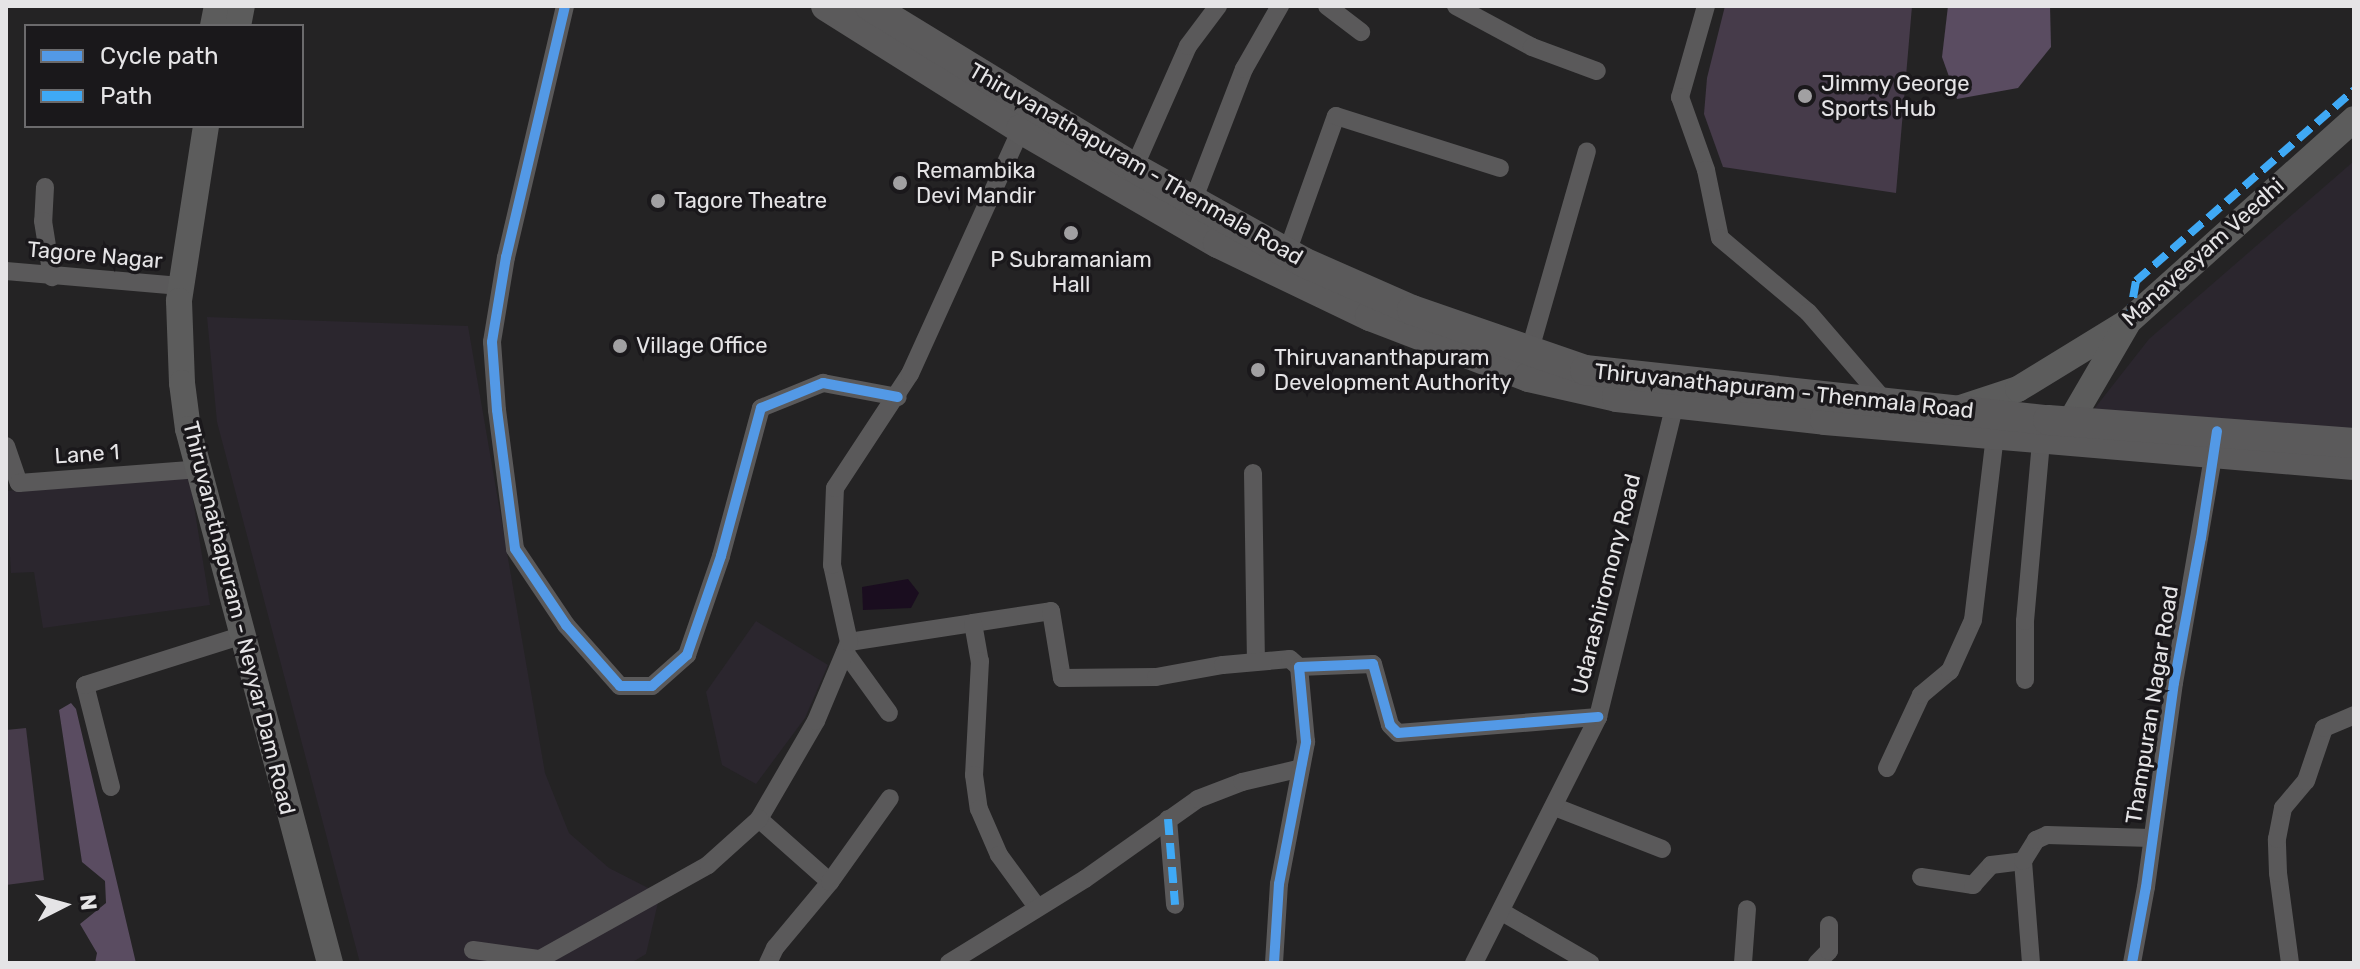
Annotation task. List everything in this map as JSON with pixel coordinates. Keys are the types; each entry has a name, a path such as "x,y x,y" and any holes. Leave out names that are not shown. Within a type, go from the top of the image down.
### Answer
{"main road":[{"path":"826,6 1021,129 1282,264 1370,316 1526,363 1617,397 1678,392 1995,435 2354,443"},
{"name":"Thiruvanathapuram - Thenmala Road","path":"870,6 1193,201 1282,264"},
{"name":"Manaveeyam Veedhi","path":"1955,410 2018,389 2129,321 2354,119"},
{"name":"Thiruvanathapuram - Neyyar Dam Road","path":"206,128 180,286 182,383 199,469 330,963"},
{"path":"2059,435 2129,321"},
{"name":"Thiruvanathapuram - Thenmala Road","path":"1678,392 1883,399 1955,410 2059,435"},
{"path":"2215,442 2354,465"}],"street":[{"path":"565,6 506,257 492,342 497,410 515,549 566,625 620,686 652,686 687,655 721,556 761,408 823,383 898,397"},
{"path":"1134,168 1188,46 1218,6"},
{"path":"1193,201 1244,69 1280,6"},
{"path":"1327,6 1361,32"},
{"path":"1706,6 1680,97 1706,170 1720,238 1808,312 1883,399"},
{"path":"1461,10 1532,47 1597,71"},
{"path":"1282,264 1336,116 1500,168"},
{"path":"889,713 847,647 832,565 835,488 898,397 1021,129"},
{"path":"1526,363 1587,151"},
{"path":"45,187 43,221 52,277"},
{"name":"Tagore Nagar","path":"6,271 180,286"},
{"name":"Udarashiromony Road","path":"1474,963 1598,717 1678,392"},
{"path":"1887,768 1921,695 1950,671 1973,620 1995,435"},
{"path":"2025,680 2025,621 2059,435"},
{"name":"Thampuran Nagar Road","path":"2132,963 2215,442"},
{"name":"Lane 1","path":"6,446 19,483 199,469"},
{"path":"1253,473 1256,662"},
{"path":"847,647 1051,611 1062,678 1156,677 1290,659 1299,667 1306,742 1298,769 1279,884 1274,963"},
{"path":"973,623 980,661 974,775 979,809 999,855 1037,907"},
{"path":"111,787 85,685 244,635"},
{"path":"473,950 540,959 708,865 759,819 816,721 847,647"},
{"path":"1299,667 1373,664 1390,725 1398,733 1598,717"},
{"path":"2290,963 2278,873 2277,839 2283,808 2306,781 2324,728 2354,715"},
{"path":"951,963 1085,879 1198,799 1242,782 1298,769"},
{"path":"768,963 775,948 830,882 890,798"},
{"path":"1555,807 1662,849"},
{"path":"759,819 830,882"},
{"path":"1168,819 1175,905"},
{"path":"2031,963 2023,861 2036,840 2047,835 2151,838"},
{"path":"1921,877 1973,885 1991,865 2023,861"},
{"path":"1743,963 1747,909"},
{"path":"1502,912 1590,963"},
{"path":"1817,963 1829,951 1829,925"}],"shaded area":[{"name":"Jimmy George Sports Hub","path":"1725,6 1912,6 1896,193 1723,167 1704,114 1707,78"},
{"path":"1948,6 2050,6 2051,47 2018,88 1957,99 1942,57"},
{"path":"2354,161 2354,430 2091,413 2149,339"},
{"path":"207,317 468,326 545,773 569,833 609,868 660,894 646,954 631,963 360,963 217,422"},
{"path":"189,475 210,605 43,628 34,572 11,573 6,491"},
{"path":"908,579 919,593 911,608 863,610 862,587"},
{"path":"756,621 828,665 805,718 756,784 722,765 706,692"},
{"path":"71,703 76,709 136,963 95,963 97,953 80,924 106,903 105,881 82,862 59,710"},
{"path":"26,728 44,880 6,885 6,730"}],"marked path":[{"path":"2129,321 2136,281 2354,90"},
{"path":"1168,819 1175,905"}],"cycle path":[{"path":"565,6 506,257 492,342 497,410 515,549 566,625 620,686 652,686 687,655 721,556 761,408 823,383 898,397"},
{"path":"2132,963 2146,887 2174,683 2217,431"},
{"path":"1274,963 1279,884 1306,742 1299,667 1373,664 1390,725 1398,733 1598,717"}],"place":[{"name":"Jimmy George Sports Hub","path":"1805,96"},
{"name":"Remambika Devi Mandir","path":"900,183"},
{"name":"Tagore Theatre","path":"658,201"},
{"name":"P Subramaniam Hall","path":"1071,233"},
{"name":"Village Office","path":"620,346"},
{"name":"Thiruvananthapuram Development Authority","path":"1258,370"}]}
